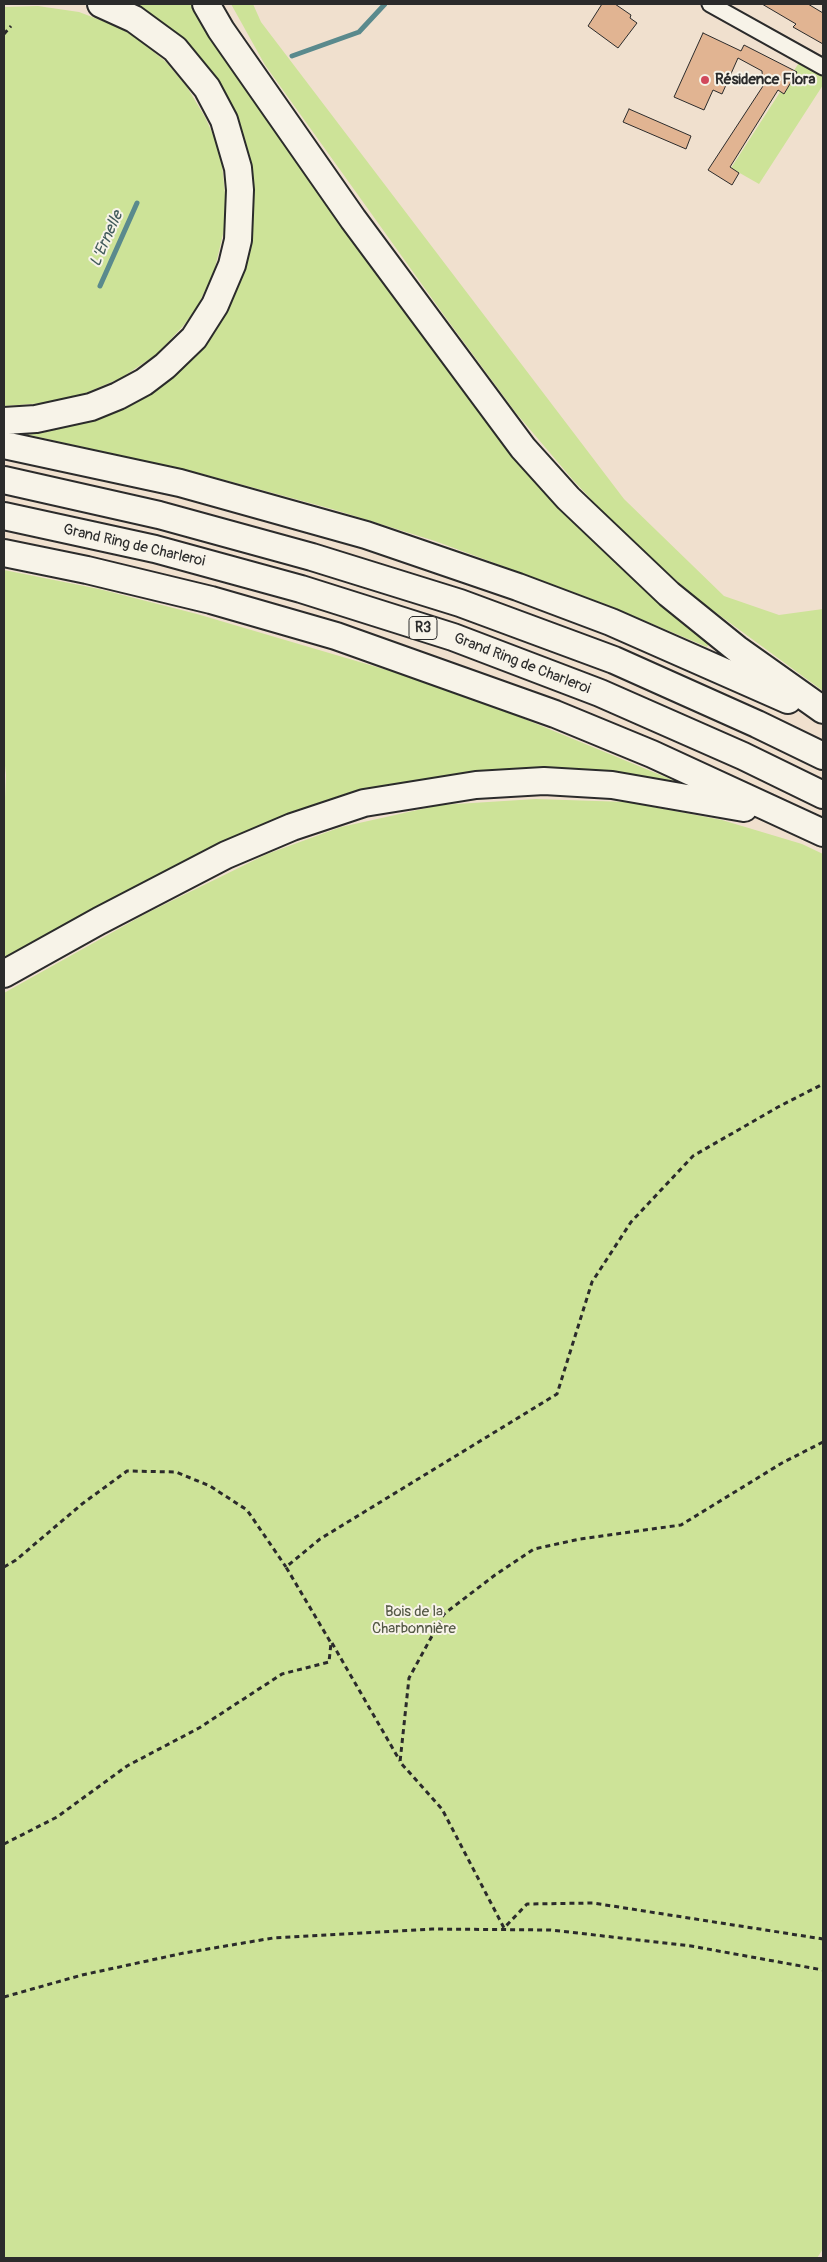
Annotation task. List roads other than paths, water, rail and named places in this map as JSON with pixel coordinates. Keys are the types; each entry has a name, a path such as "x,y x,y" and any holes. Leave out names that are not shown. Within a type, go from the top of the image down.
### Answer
{"highway":[{"path":"4,421 36,419 90,407 118,396 144,382 165,366 194,338 215,305 232,265 238,240 240,190 238,168 224,120 207,88 175,49 134,19 101,4"},
{"path":"206,4 222,30 353,218 523,448 568,498 669,594 737,649 823,710"},
{"path":"4,445 180,483 366,535 518,587 611,622 823,716"},
{"name":"R3","path":"4,480 159,515 312,557 460,603 614,660 757,724 823,756"},
{"name":"Grand Ring de Charleroi","path":"4,516 155,549 301,589 452,637 600,693 743,756 823,795"},
{"path":"4,554 87,570 211,600 336,636 556,714 652,754 812,828"},
{"path":"4,974 99,921 226,855 292,826 364,803 476,785 544,781 612,785 704,800 812,828"}],"street":[{"path":"710,4 823,67"}],"waterway":[{"name":"L'Ernelle","path":"292,56 359,32 385,4"},
{"name":"L'Ernelle","path":"100,286 137,203"}],"place":[{"name":"Résidence Flora","path":"705,80"}],"park label":[{"name":"Bois de la Charbonnière","path":"414,1620"}]}
